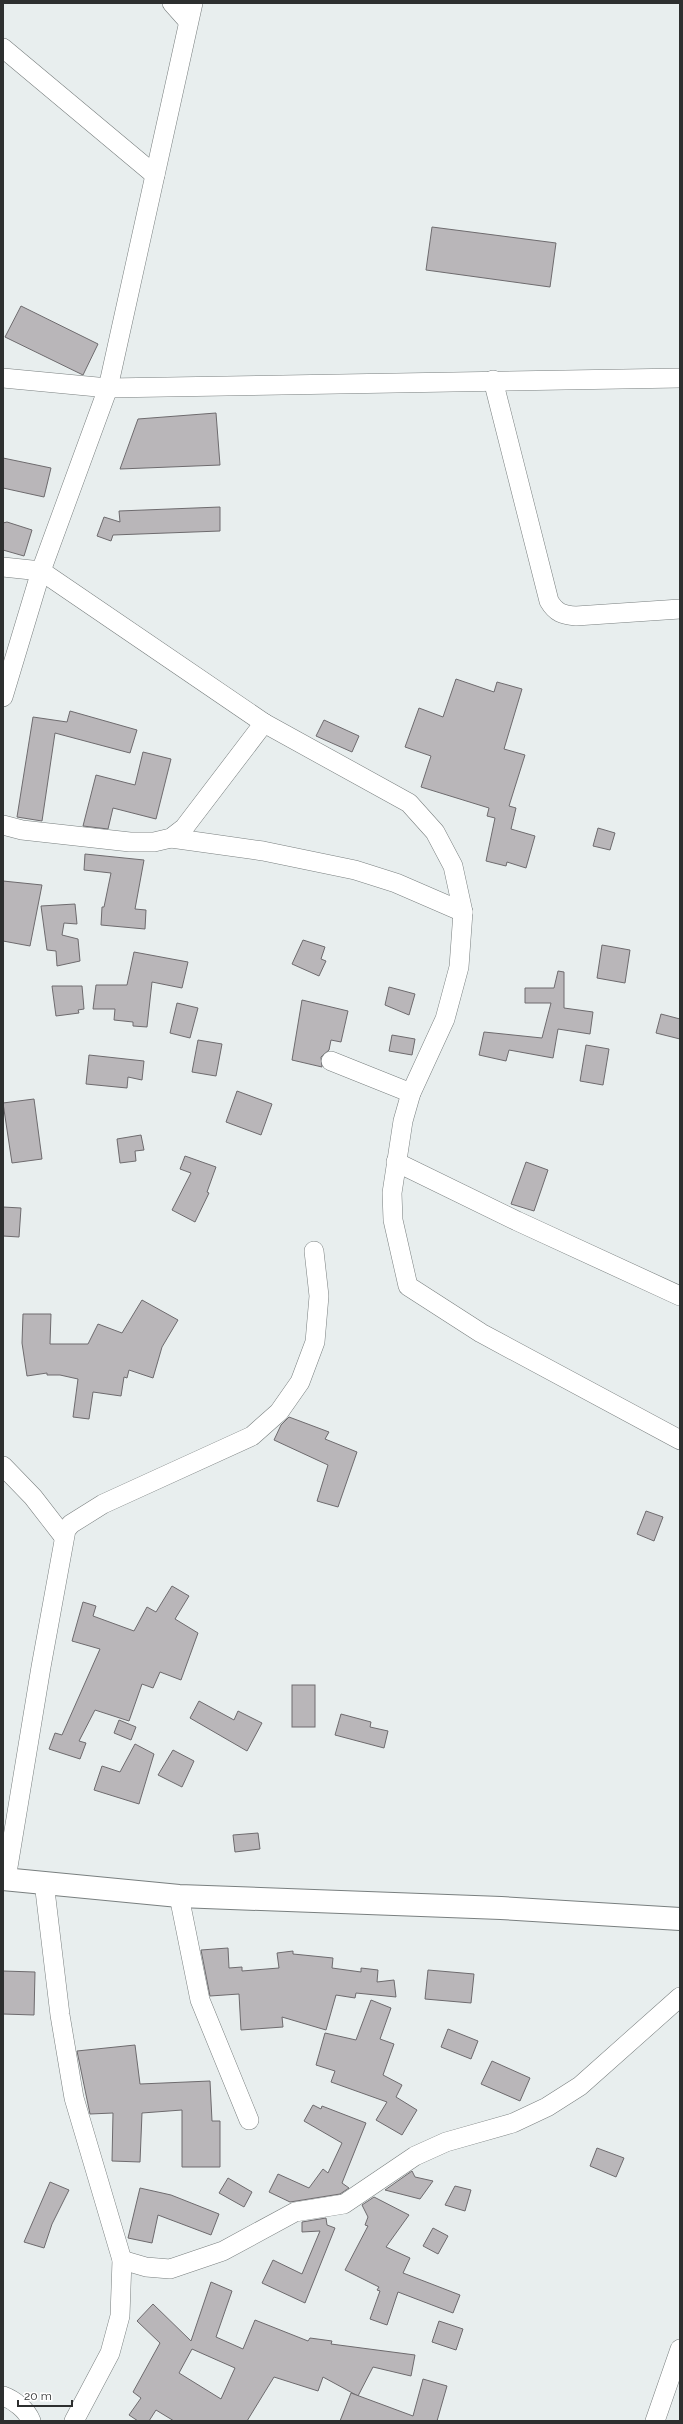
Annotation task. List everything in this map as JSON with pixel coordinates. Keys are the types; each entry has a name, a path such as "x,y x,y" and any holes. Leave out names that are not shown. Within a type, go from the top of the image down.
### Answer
{"street":[{"path":"3,697 41,571 108,388 156,174 190,12 172,3"},
{"path":"3,48 156,174"},
{"path":"3,378 108,388 494,380 680,378"},
{"path":"494,380 549,601 554,609 563,615 576,616 680,609"},
{"path":"3,567 41,571 264,723 409,803 435,832 453,866 463,912 458,967 445,1019 412,1093 403,1121 396,1162 392,1193 393,1220 408,1286 488,1337 680,1440"},
{"path":"171,838 184,828 264,723"},
{"path":"3,825 22,830 130,842 154,842 171,838 263,851 355,870 396,883 463,912"},
{"path":"331,1061 412,1093"},
{"path":"396,1162 517,1221 680,1296"},
{"path":"314,1251 319,1296 315,1342 300,1382 279,1412 252,1436 103,1504 71,1524 64,1537 5,1879 179,1896 324,1903 501,1908 680,1919"},
{"path":"3,1466 33,1497 64,1537"},
{"path":"44,1882 60,2015 74,2098 122,2260 120,2316 110,2353 74,2421"},
{"path":"179,1896 200,2000 249,2120"},
{"path":"122,2260 146,2267 170,2269 223,2251 295,2212 344,2204 415,2156 446,2142 513,2123 547,2107 580,2086 680,1997"},
{"path":"655,2421 680,2349"},
{"path":"3,2396 11,2399 23,2409 31,2421"}],"building":[{"path":"432,227 556,243 550,287 426,270"},
{"path":"21,306 98,344 83,375 5,337"},
{"path":"216,413 220,465 120,469 138,419"},
{"path":"3,458 51,468 44,497 3,488"},
{"path":"220,507 220,531 113,535 111,541 97,536 104,517 120,522 119,511"},
{"path":"7,522 32,530 24,556 3,550 3,523"},
{"path":"456,679 494,692 497,682 522,689 504,749 525,755 509,806 516,808 511,829 535,836 526,868 507,862 506,866 486,861 495,818 487,816 489,808 421,787 431,756 405,747 419,708 443,717"},
{"path":"70,711 137,730 130,753 55,733 42,821 17,817 33,717 67,722"},
{"path":"324,720 359,736 352,752 316,736"},
{"path":"143,752 171,759 156,819 113,808 108,829 83,826 96,775 135,785"},
{"path":"598,828 615,833 610,850 593,846"},
{"path":"85,854 144,860 135,909 146,910 145,929 101,925 102,907 104,907 111,873 84,870"},
{"path":"3,881 42,885 30,946 3,941"},
{"path":"75,904 77,924 64,923 62,935 78,939 80,961 57,966 56,951 47,950 41,906"},
{"path":"303,940 325,947 321,959 326,961 319,976 292,964"},
{"path":"602,945 630,950 625,983 597,978"},
{"path":"134,952 188,962 182,988 152,982 147,1027 133,1026 133,1022 114,1020 115,1009 93,1009 96,985 127,985"},
{"path":"558,971 564,972 564,1008 593,1012 590,1034 558,1029 553,1058 509,1050 506,1061 479,1055 484,1032 542,1038 551,1003 525,1003 525,988 554,988"},
{"path":"52,986 82,986 84,1009 78,1010 79,1013 56,1016"},
{"path":"389,987 415,994 409,1015 385,1005"},
{"path":"302,1000 348,1011 341,1042 331,1040 329,1050 321,1057 322,1067 292,1060"},
{"path":"177,1003 198,1008 190,1038 170,1033"},
{"path":"661,1014 680,1019 680,1039 656,1033"},
{"path":"392,1035 415,1039 412,1055 389,1051"},
{"path":"198,1040 222,1044 216,1076 192,1072"},
{"path":"586,1045 609,1049 603,1085 580,1081"},
{"path":"89,1055 144,1061 142,1080 128,1077 127,1088 86,1084"},
{"path":"237,1091 272,1104 261,1135 226,1122"},
{"path":"34,1099 42,1159 12,1163 3,1103"},
{"path":"141,1135 144,1150 135,1151 136,1161 120,1163 117,1139"},
{"path":"185,1156 216,1167 207,1192 209,1193 195,1222 172,1210 191,1173 180,1169"},
{"path":"526,1162 548,1170 534,1211 511,1204"},
{"path":"3,1207 21,1208 19,1237 3,1236"},
{"path":"142,1300 178,1320 162,1347 153,1378 129,1370 127,1378 124,1377 121,1396 93,1392 89,1419 73,1417 78,1379 60,1375 47,1375 47,1373 27,1376 22,1343 23,1314 51,1314 50,1344 88,1344 98,1324 122,1333"},
{"path":"289,1417 329,1432 325,1439 357,1452 338,1507 317,1501 328,1465 274,1440 281,1425"},
{"path":"646,1511 663,1517 654,1541 637,1534"},
{"path":"172,1586 189,1596 175,1619 198,1633 181,1680 160,1672 153,1688 142,1684 129,1721 95,1710 79,1741 86,1743 80,1759 49,1749 55,1733 62,1735 100,1649 72,1641 83,1602 96,1606 93,1616 134,1631 147,1607 156,1612"},
{"path":"292,1685 315,1685 315,1727 292,1727"},
{"path":"199,1701 234,1720 238,1711 262,1723 247,1751 190,1718"},
{"path":"341,1714 371,1722 370,1727 388,1731 384,1748 335,1735"},
{"path":"119,1720 136,1727 131,1740 114,1733"},
{"path":"135,1744 154,1754 139,1804 94,1790 102,1766 120,1772"},
{"path":"173,1750 194,1761 182,1787 158,1775"},
{"path":"258,1833 260,1849 235,1852 233,1835"},
{"path":"228,1948 229,1968 242,1967 242,1971 279,1968 277,1953 293,1951 293,1954 333,1958 332,1968 361,1972 361,1968 378,1970 377,1982 394,1980 396,1997 356,1993 355,1998 336,1995 326,2030 282,2017 283,2027 241,2030 239,1994 210,1996 201,1950"},
{"path":"428,1970 474,1974 471,2003 425,1999"},
{"path":"3,1971 35,1972 34,2015 3,2014"},
{"path":"371,2000 391,2008 380,2039 394,2044 383,2075 402,2085 396,2097 417,2110 402,2135 376,2120 387,2102 331,2082 335,2071 316,2065 325,2033 356,2040"},
{"path":"448,2029 478,2041 471,2059 441,2047"},
{"path":"135,2045 140,2084 210,2081 212,2121 220,2121 220,2167 182,2167 182,2110 142,2113 140,2162 112,2161 113,2113 90,2114 77,2051"},
{"path":"492,2061 530,2078 520,2101 481,2084"},
{"path":"313,2105 321,2109 322,2106 366,2123 342,2183 349,2188 340,2194 290,2202 269,2192 278,2174 309,2188 323,2169 328,2173 342,2143 304,2121"},
{"path":"597,2148 624,2158 616,2177 590,2166"},
{"path":"412,2171 415,2177 433,2181 420,2199 385,2190"},
{"path":"228,2178 252,2192 244,2207 219,2193"},
{"path":"50,2182 69,2190 52,2224 44,2248 24,2242"},
{"path":"455,2186 471,2190 465,2211 445,2205"},
{"path":"140,2188 171,2195 219,2214 211,2235 158,2215 152,2243 128,2238"},
{"path":"374,2197 409,2215 386,2247 410,2258 403,2273 460,2295 453,2313 398,2292 387,2325 370,2319 380,2291 377,2290 379,2287 345,2270 368,2226 365,2225 368,2217 362,2205"},
{"path":"326,2218 327,2225 335,2228 305,2303 262,2283 273,2260 302,2274 320,2231 302,2232 302,2222"},
{"path":"433,2228 448,2236 438,2254 423,2246"},
{"path":"211,2282 232,2291 216,2337 243,2349 255,2320 308,2341 310,2338 332,2341 331,2344 415,2355 411,2376 373,2367 358,2396 323,2377 318,2391 274,2377 247,2421 174,2421 156,2410 149,2421 138,2421 129,2415 141,2398 133,2392 160,2343 137,2321 153,2304 191,2341","holes":["192,2349 235,2368 221,2399 179,2373"]},
{"path":"439,2321 463,2329 456,2350 432,2342"},
{"path":"423,2379 447,2386 437,2421 340,2421 351,2393 413,2416"}]}
